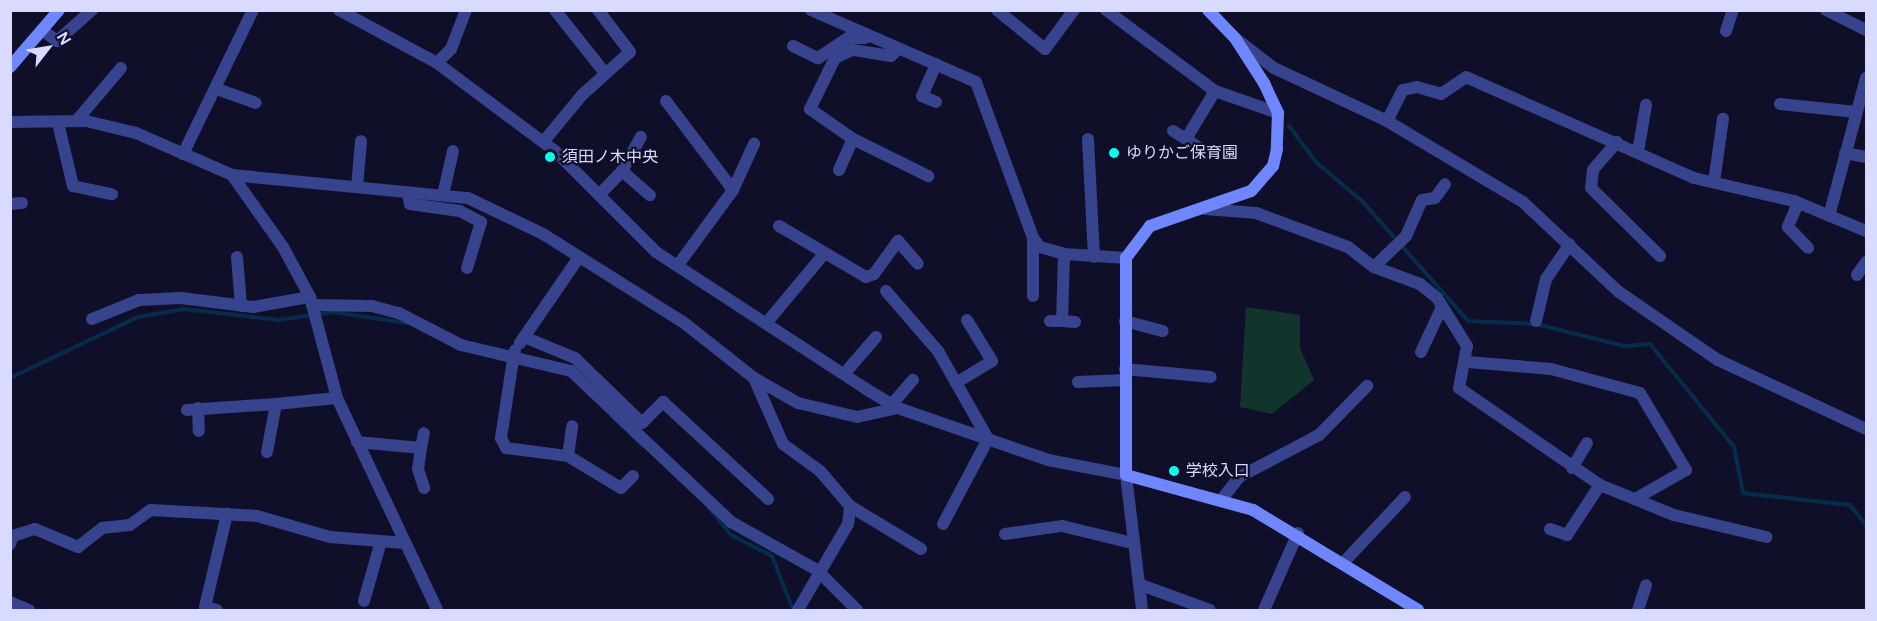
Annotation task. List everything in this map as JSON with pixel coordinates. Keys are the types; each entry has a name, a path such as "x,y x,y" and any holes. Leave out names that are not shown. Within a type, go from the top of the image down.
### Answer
{"street":[{"path":"10,67 59,10"},
{"path":"42,30 57,41 92,10"},
{"path":"183,154 217,89 253,10"},
{"path":"437,63 451,49 466,10"},
{"path":"555,10 605,73"},
{"path":"544,141 605,73 630,52 598,10"},
{"path":"811,10 869,38 976,82 986,100 1033,238 1033,296"},
{"path":"997,10 1045,49 1074,10"},
{"path":"1106,10 1215,91 1278,114"},
{"path":"1208,10 1235,38 1274,68 1387,121 1523,202 1647,315 1718,360 1866,429"},
{"path":"1726,31 1733,10"},
{"path":"1826,10 1866,30"},
{"path":"341,11 437,63 544,141 656,252 768,321 895,406 1048,460 1126,475 1222,500 1298,533 1418,610"},
{"path":"792,46 818,58 848,38 869,38"},
{"path":"1142,610 1141,585 1133,543 1126,475 1126,258 1150,226 1230,202 1263,179 1277,149 1278,114 1235,38"},
{"path":"898,49 891,56 852,50 835,58 826,72 810,109 853,139 928,176"},
{"path":"936,64 922,96 936,102"},
{"path":"76,120 121,68"},
{"path":"1387,121 1403,90 1417,87 1440,94 1466,77 1638,152 1714,182 1798,203 1866,231"},
{"path":"1829,216 1856,112 1863,100 1866,78"},
{"path":"217,89 256,103"},
{"path":"1186,139 1215,91"},
{"path":"666,101 733,190"},
{"path":"1780,104 1856,112"},
{"path":"1638,152 1646,105"},
{"path":"1714,182 1723,119"},
{"path":"10,122 58,123 76,120 136,133 232,175 408,194 468,198 579,257 683,322 754,378 827,414 871,417 895,406 913,380"},
{"path":"58,123 73,186 112,194"},
{"path":"1173,131 1198,147"},
{"path":"599,195 622,171 641,137"},
{"path":"839,170 853,139"},
{"path":"1088,139 1094,257"},
{"path":"357,187 362,141"},
{"path":"1617,142 1593,170 1591,188 1660,256"},
{"path":"678,265 733,190 754,144"},
{"path":"442,195 453,151"},
{"path":"1845,153 1866,157"},
{"path":"622,171 650,195"},
{"path":"232,175 283,247 311,304 315,328 337,399 437,610"},
{"path":"1374,267 1406,236 1422,200 1435,198 1444,184"},
{"path":"408,194 410,204 460,212 481,222 467,268"},
{"path":"1798,203 1788,227 1808,248"},
{"path":"1206,209 1256,213 1348,248 1374,267 1420,284 1442,307 1467,346 1468,362 1459,388 1572,468 1600,485 1674,515 1766,537"},
{"path":"779,226 866,277 874,274 898,241 918,264"},
{"path":"1033,238 1040,247 1064,254 1126,258"},
{"path":"1536,321 1546,279 1570,244"},
{"path":"768,321 824,254"},
{"path":"1062,322 1064,254"},
{"path":"237,256 241,306"},
{"path":"579,257 515,350 501,438 506,448 568,456 621,488 633,477"},
{"path":"1857,275 1866,262"},
{"path":"886,291 918,323 956,382 988,439"},
{"path":"92,319 139,300 181,298 241,306 311,304 390,311 461,345 571,371 731,522 816,570 856,610"},
{"path":"1420,352 1442,307"},
{"path":"956,382 992,361 967,320"},
{"path":"1125,321 1163,331"},
{"path":"524,337 582,364 642,423 663,402 768,499"},
{"path":"844,374 876,337"},
{"path":"1468,362 1551,369 1640,393 1686,470 1635,499"},
{"path":"1078,382 1125,374 1211,377"},
{"path":"754,378 783,444 820,471 850,506 921,549"},
{"path":"1222,500 1239,477 1319,435 1367,386"},
{"path":"199,431 193,409 337,399"},
{"path":"267,452 276,404"},
{"path":"568,456 572,426"},
{"path":"424,433 418,469 424,488"},
{"path":"943,524 988,439"},
{"path":"357,442 421,448"},
{"path":"1572,468 1587,443"},
{"path":"1550,529 1567,535 1600,485"},
{"path":"1344,562 1405,497"},
{"path":"800,609 816,570 848,524 850,506"},
{"path":"10,544 13,537 35,529 80,551 102,528 130,525 151,510 227,514 290,523 330,537 405,543"},
{"path":"217,610 205,607 227,514"},
{"path":"1005,534 1062,526 1133,543"},
{"path":"1264,610 1298,533"},
{"path":"364,601 381,541"},
{"path":"1141,585 1209,610"},
{"path":"1638,610 1646,585"},
{"path":"10,602 29,610"}],"green space":[{"path":"1246,307 1300,315 1300,348 1314,380 1272,414 1240,407"}],"waterway":[{"path":"1289,126 1317,163 1362,201 1468,321 1536,324 1624,346 1650,344 1734,447 1743,493 1850,505 1866,525"},
{"path":"10,378 138,317 183,309 279,320 333,312 407,323"},
{"path":"612,416 643,446"},
{"path":"709,508 731,535 772,556 793,610"}],"place":[{"name":"ゆりかご保育園","path":"1114,153"},
{"name":"須田ノ木中央","path":"550,157"},
{"name":"学校入口","path":"1174,471"}]}
